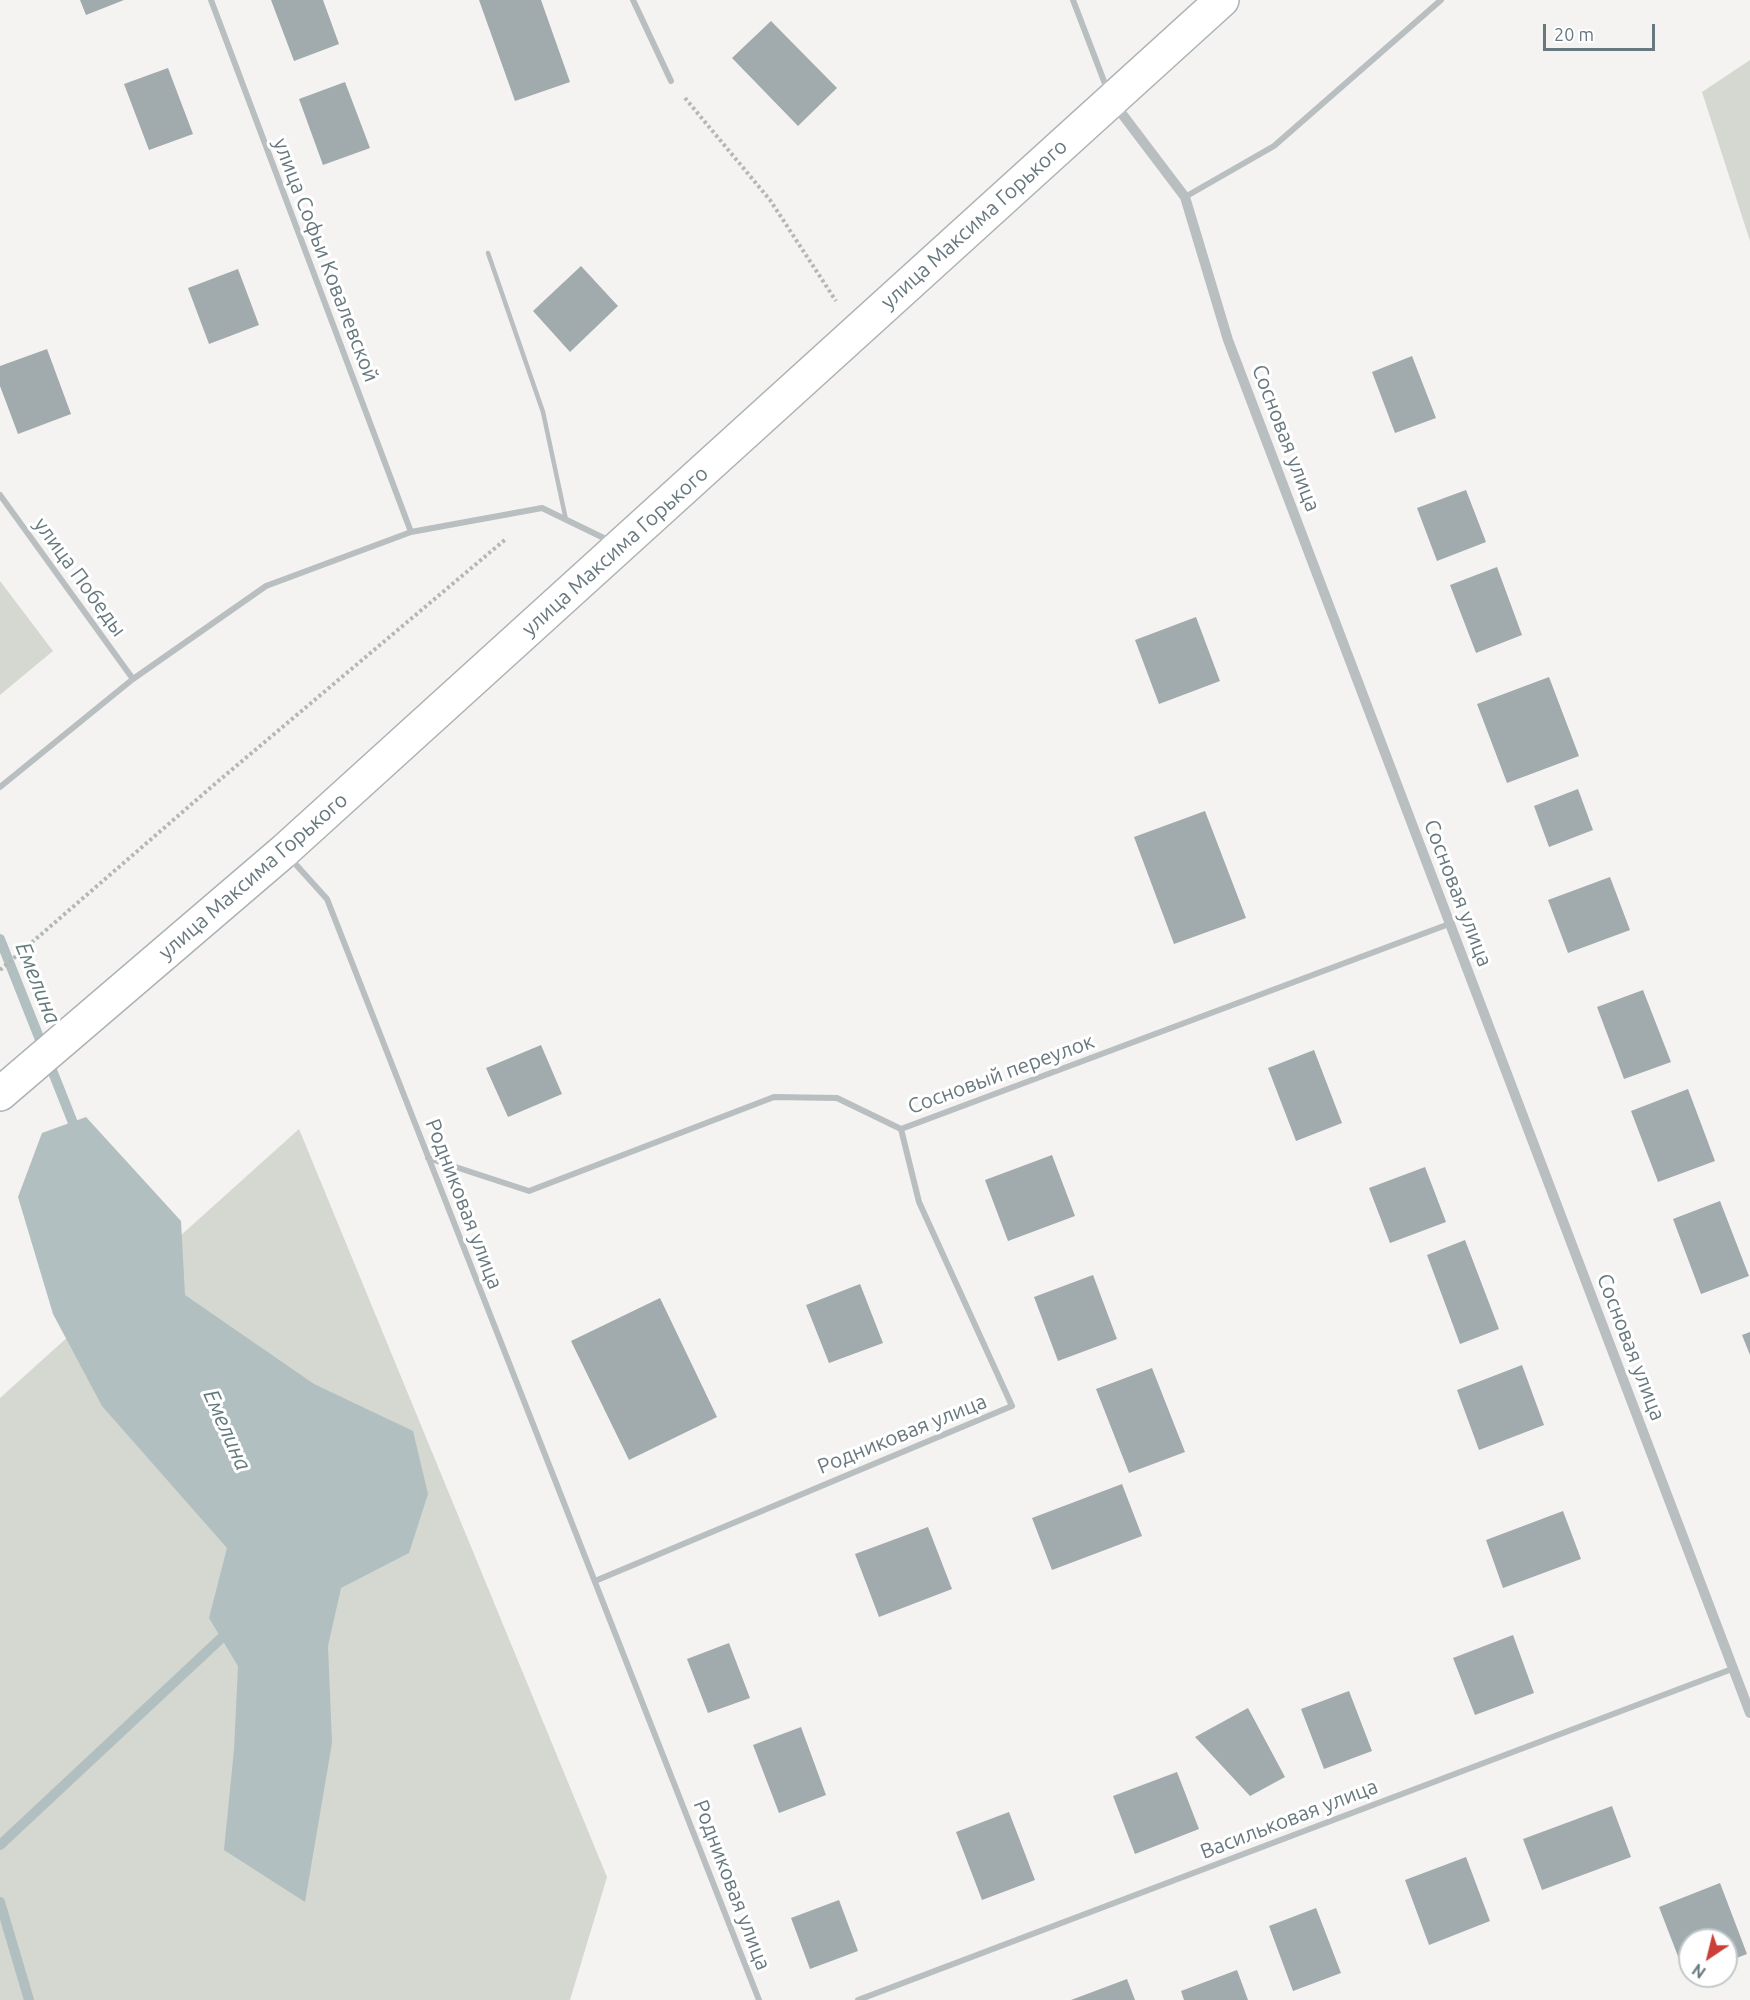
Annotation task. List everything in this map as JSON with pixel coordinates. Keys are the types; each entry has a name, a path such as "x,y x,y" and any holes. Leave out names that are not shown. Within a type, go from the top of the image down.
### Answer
{"main road":[{"name":"улица Максима Горького","path":"0,1094 284,851 1222,0"}],"street":[{"name":"улица Софьи Ковалевской","path":"211,0 411,532"},
{"path":"633,0 671,81"},
{"path":"1073,0 1111,99"},
{"path":"1185,197 1275,146 1441,0"},
{"name":"Сосновая улица","path":"1111,99 1185,197 1228,340 1750,1713"},
{"name":"улица Победы","path":"0,495 133,679"},
{"path":"0,786 133,679 266,586 411,532 542,508 620,546"},
{"name":"Родниковая улица","path":"284,851 327,900 759,2000"},
{"name":"Сосновый переулок","path":"428,1158 529,1191 774,1097 837,1098 901,1129 1449,924"},
{"name":"Родниковая улица","path":"595,1581 1012,1406 919,1202 901,1129"},
{"name":"Васильковая улица","path":"858,2000 1732,1669"}],"lane":[{"path":"488,253 543,412 566,520"}],"path":[{"path":"671,81 770,200 855,332"},
{"path":"0,970 216,783 542,508"}],"shaded area":[{"path":"1750,60 1750,241 1702,92"},
{"path":"0,581 53,651 0,695"},
{"path":"299,1129 607,1877 570,2000 0,2000 0,1398"}],"water":[{"path":"86,1117 181,1221 185,1295 314,1384 413,1431 428,1494 409,1553 341,1588 328,1646 332,1743 305,1902 224,1850 234,1750 238,1666 209,1618 227,1548 102,1406 53,1314 18,1197 42,1133"}],"building":[{"path":"80,0 124,0 86,15"},
{"path":"271,0 323,0 339,44 294,61"},
{"path":"479,0 541,0 570,82 515,101"},
{"path":"771,21 837,88 798,126 732,58"},
{"path":"168,68 193,134 149,150 124,84"},
{"path":"345,82 370,148 323,165 299,99"},
{"path":"581,266 618,306 570,352 533,311"},
{"path":"238,269 259,325 209,344 188,288"},
{"path":"47,349 71,414 18,434 0,386 0,366"},
{"path":"1412,356 1436,418 1395,433 1372,372"},
{"path":"1466,490 1486,542 1437,561 1417,508"},
{"path":"1497,567 1522,635 1476,653 1450,585"},
{"path":"1196,617 1220,681 1159,704 1135,640"},
{"path":"1549,677 1579,756 1507,783 1477,704"},
{"path":"1578,789 1593,830 1549,847 1534,806"},
{"path":"1205,811 1246,918 1174,944 1134,837"},
{"path":"1610,877 1630,930 1568,953 1548,900"},
{"path":"1643,990 1671,1062 1624,1079 1597,1007"},
{"path":"541,1045 562,1094 508,1117 486,1068"},
{"path":"1314,1050 1342,1123 1296,1141 1268,1068"},
{"path":"1688,1089 1715,1161 1658,1182 1631,1111"},
{"path":"1052,1155 1075,1216 1008,1241 985,1180"},
{"path":"1425,1167 1446,1222 1390,1243 1369,1188"},
{"path":"1720,1201 1749,1276 1701,1294 1673,1219"},
{"path":"1465,1240 1499,1329 1460,1344 1427,1255"},
{"path":"1093,1275 1117,1339 1058,1361 1034,1297"},
{"path":"860,1284 883,1343 829,1363 806,1305"},
{"path":"660,1298 717,1417 629,1460 571,1341"},
{"path":"1750,1332 1750,1355 1742,1335"},
{"path":"1522,1365 1544,1425 1479,1450 1457,1390"},
{"path":"1152,1368 1185,1452 1129,1473 1096,1389"},
{"path":"1122,1484 1142,1536 1052,1570 1032,1518"},
{"path":"1563,1511 1581,1559 1503,1588 1486,1540"},
{"path":"928,1527 952,1589 879,1617 855,1554"},
{"path":"1513,1635 1534,1693 1475,1715 1453,1658"},
{"path":"729,1643 750,1698 708,1713 687,1659"},
{"path":"1349,1691 1372,1751 1324,1769 1301,1709"},
{"path":"1248,1708 1285,1777 1250,1796 1195,1737"},
{"path":"801,1727 826,1795 779,1813 753,1745"},
{"path":"1177,1772 1199,1829 1135,1854 1113,1796"},
{"path":"1612,1806 1631,1857 1542,1890 1523,1839"},
{"path":"1009,1812 1035,1880 982,1900 956,1832"},
{"path":"1466,1857 1490,1921 1429,1945 1405,1880"},
{"path":"1720,1883 1737,1928 1678,1928 1678,1956 1659,1907"},
{"path":"839,1900 858,1951 810,1969 791,1918"},
{"path":"1316,1908 1341,1973 1293,1991 1269,1926"},
{"path":"1738,1930 1747,1954 1738,1957"},
{"path":"1237,1970 1248,2000 1184,2000 1181,1991"},
{"path":"1127,1979 1135,2000 1071,2000"}],"waterway":[{"name":"Емелина","path":"0,939 77,1133"},
{"name":"Емелина","path":"0,1845 230,1630"},
{"name":"Емелина","path":"0,1902 29,2000"}]}
